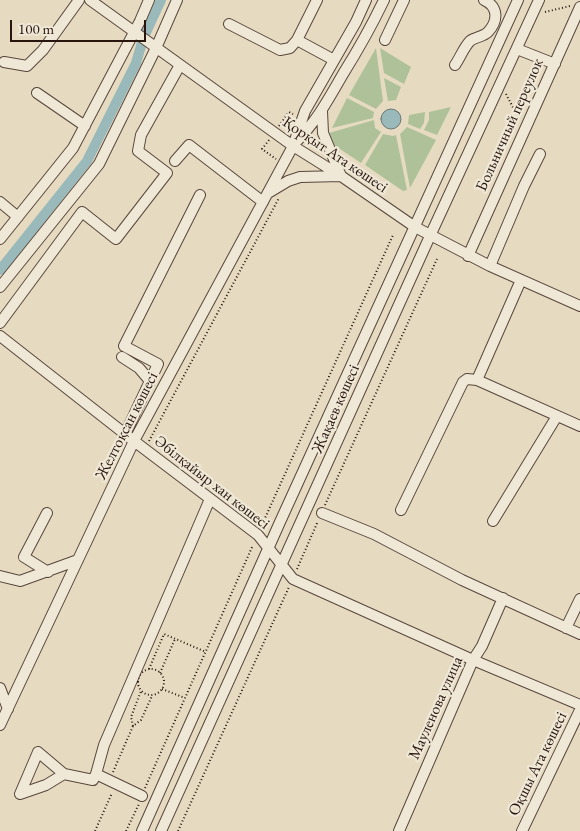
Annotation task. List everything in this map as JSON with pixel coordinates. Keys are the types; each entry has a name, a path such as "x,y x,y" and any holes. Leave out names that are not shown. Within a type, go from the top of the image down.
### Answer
{"street":[{"path":"4,62 27,66 43,50 78,0"},
{"name":"Қорқыт Ата көшесі","path":"91,0 293,146 341,176 415,227 468,256 580,306"},
{"path":"0,239 74,148 149,0"},
{"path":"0,288 99,164 156,48 177,0"},
{"path":"229,24 280,50 290,48 297,40 317,0"},
{"name":"Желтоқсан көшесі","path":"0,725 134,442 293,146 304,112 356,22 366,0"},
{"name":"Желтоқсан көшесі","path":"293,146 312,126 322,111 384,0"},
{"path":"385,40 404,0"},
{"path":"455,65 470,42 487,33 492,24 495,8 491,3 484,0"},
{"name":"Жақаев көшесі","path":"142,831 518,0"},
{"name":"Жақаев көшесі","path":"161,831 430,236 540,0"},
{"name":"Больничный переулок","path":"468,256 555,64 575,7"},
{"path":"297,40 334,60"},
{"path":"517,49 555,64"},
{"path":"0,322 82,212 116,239 167,173 138,150 141,135 180,65"},
{"path":"37,93 85,126"},
{"path":"176,161 189,145 265,198 288,181 300,177 341,176 323,133 322,111"},
{"path":"490,266 524,186 540,154"},
{"path":"125,434 158,364 124,346 200,195"},
{"path":"0,202 18,217"},
{"path":"477,380 521,280"},
{"name":"Әбілқайыр хан көшесі","path":"0,336 134,442 258,535 293,579 473,660 580,705"},
{"path":"122,357 139,368 150,381"},
{"path":"401,510 463,382 467,379 477,380 580,426"},
{"path":"493,521 557,416"},
{"path":"64,774 46,785 20,794 38,752 64,774 94,780 104,745 210,499"},
{"path":"322,513 374,534 462,580 580,634"},
{"path":"47,514 24,558 48,572"},
{"path":"0,576 13,581 20,581 78,560"},
{"name":"Мауленова улица","path":"399,831 502,598"},
{"path":"566,628 580,599"},
{"path":"0,688 8,709"},
{"name":"Оқшы Ата көшесі","path":"522,831 580,710"},
{"path":"96,774 142,796"}],"path":[{"path":"533,14 575,7"},
{"path":"501,85 525,130"},
{"path":"145,450 279,198"},
{"path":"178,831 436,259"},
{"path":"152,696 141,691 138,680 142,673 149,669 164,634 206,652"},
{"path":"160,674 175,639"},
{"path":"95,831 116,784 112,774 133,726 141,720 152,696 162,689 164,681 160,674 149,669"},
{"path":"162,689 185,698"},
{"path":"133,726 131,717 141,691"}],"green space":[{"path":"376,48 383,101 376,109 349,95"},
{"path":"380,48 411,67 404,84 384,73"},
{"path":"384,78 401,87 396,100 388,101"},
{"path":"347,98 374,112 373,118 332,128"},
{"path":"451,107 437,135 424,130 429,120 429,112"},
{"path":"425,112 424,123 420,129 408,124 409,115"},
{"path":"374,120 375,128 381,132 361,163 334,145 329,133"},
{"path":"407,127 436,140 410,188 400,134"},
{"path":"383,134 396,135 407,190 403,191 365,165"}],"water":[{"path":"391,109 398,112 401,119 398,126 391,129 384,126 381,119 384,112"}],"waterway":[{"path":"0,270 87,161 136,63 143,39 161,0"}]}
